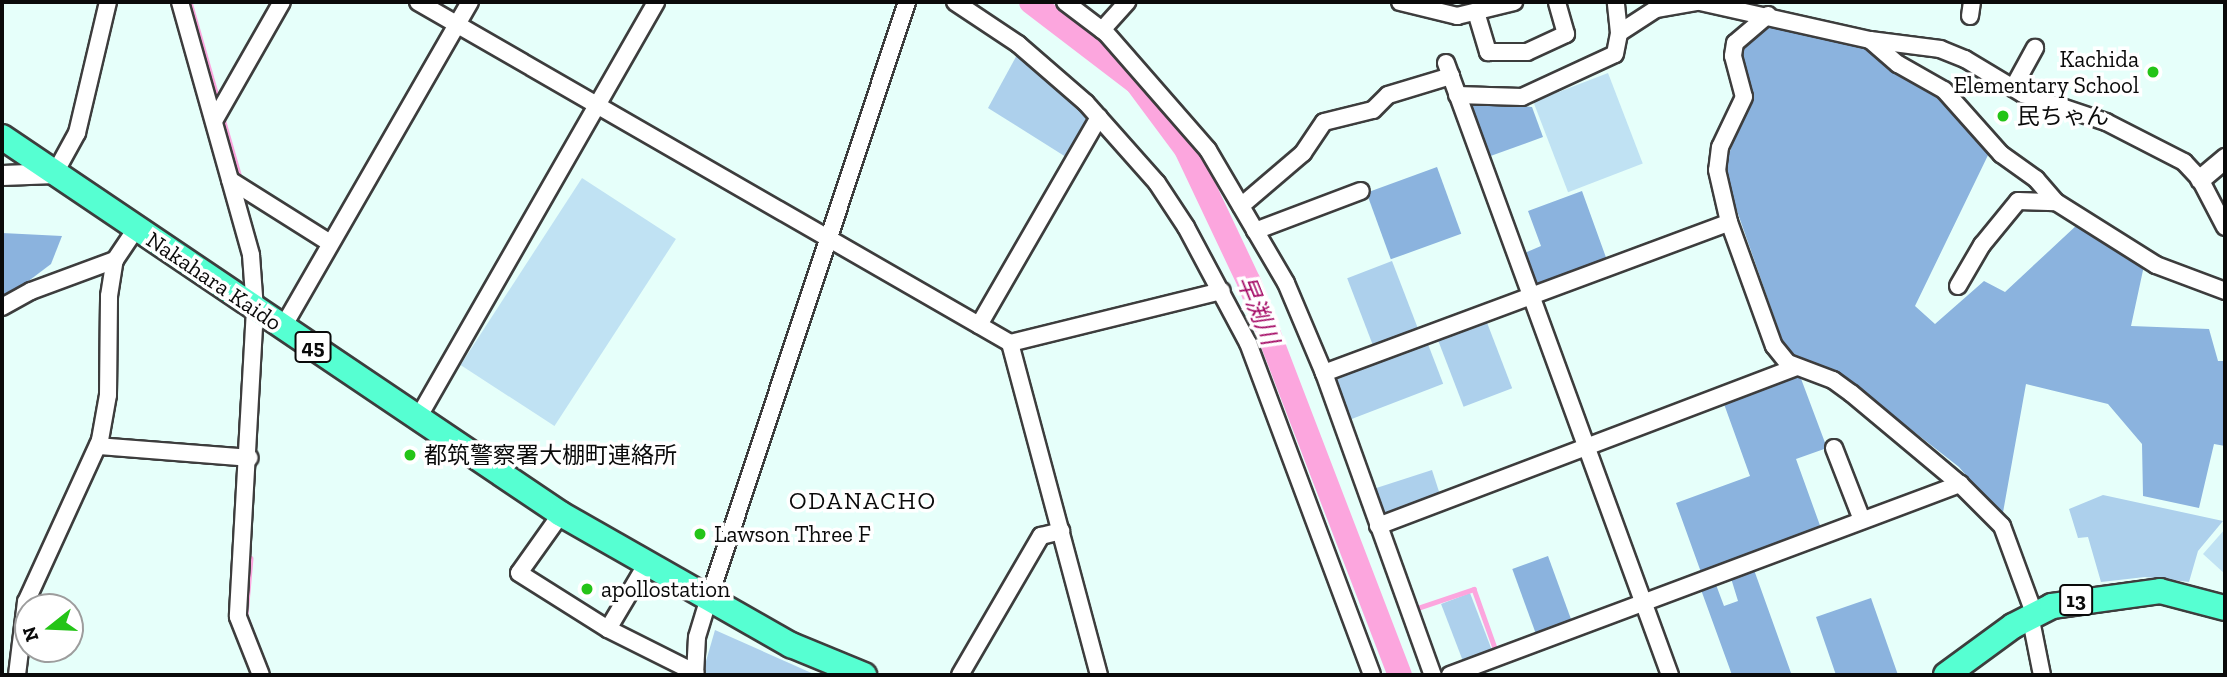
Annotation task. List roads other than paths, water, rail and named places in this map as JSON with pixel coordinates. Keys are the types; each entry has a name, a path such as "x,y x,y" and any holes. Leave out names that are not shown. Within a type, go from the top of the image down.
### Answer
{"main road":[{"name":"Nakahara Kaido","path":"2,137 561,514 709,601 791,645 864,675"},
{"name":"13","path":"1946,675 2032,614 2093,597 2160,591 2225,608"}],"street":[{"path":"2,175 55,173 77,133 108,2"},
{"path":"180,2 251,255 256,309 250,458 238,618 261,675"},
{"path":"215,120 282,2"},
{"path":"418,2 597,102 1010,344 1099,675"},
{"path":"283,327 470,2"},
{"path":"418,418 656,2"},
{"path":"561,514 519,573 608,629 696,674 697,637 827,239 908,2"},
{"path":"955,2 1017,44 1099,117 1157,183 1222,291 1248,343 1372,675"},
{"path":"1065,2 1102,30 1208,150 1286,283 1324,373 1433,675"},
{"path":"1102,30 1128,2"},
{"path":"1400,2 1476,12 1514,2"},
{"path":"1476,12 1488,52 1527,52 1566,34 1558,2"},
{"path":"1457,95 1522,97 1615,54 1619,33 1616,2"},
{"path":"1619,33 1656,9 1699,2 1768,15 1871,40 1922,45 1965,60 2013,88 2106,122 2184,162 2200,179 2225,227"},
{"path":"1768,15 1735,43 1733,56 1744,97 1720,147 1717,170 1730,222 1774,346 1796,367 1833,380 1960,484 2002,526 2032,614 2042,675"},
{"path":"1871,40 1898,64 1944,90 2001,153 2035,179 2056,202 2156,265 2225,291"},
{"path":"1965,60 1967,43"},
{"path":"2013,88 2035,48"},
{"path":"1241,206 1303,153 1324,122 1373,110 1388,95 1448,70 1670,675"},
{"path":"979,325 1099,117"},
{"path":"2200,179 2225,158"},
{"path":"230,180 330,243"},
{"path":"1255,231 1361,191"},
{"path":"1958,286 1982,245 2018,201 2056,202"},
{"path":"1324,373 1532,298 1730,222"},
{"path":"17,675 26,602 98,446 108,395 109,296 116,260 136,229"},
{"path":"2,307 31,291 116,260"},
{"path":"1010,344 1222,291"},
{"path":"1378,526 1587,450 1796,367"},
{"path":"98,446 250,458"},
{"path":"1834,447 1862,520"},
{"path":"1450,675 1960,484"},
{"path":"960,675 1041,536 1061,531"},
{"path":"608,629 646,565"}],"waterway":[{"path":"190,2 219,103"},
{"name":"早渕川","path":"1031,2 1137,83 1186,149 1249,282 1400,675"},
{"path":"222,115 241,181"},
{"path":"251,558 246,615 251,629"},
{"path":"1418,608 1474,589 1495,648"}],"place":[{"name":"Kachida Elementary School","path":"2153,72"},
{"name":"民ちゃん","path":"2003,116"},
{"name":"都筑警察署大棚町連絡所","path":"410,455"},
{"name":"Lawson Three F","path":"700,534"},
{"name":"apollostation","path":"587,589"}],"district":[{"name":"ODANACHO","path":"863,501"}]}
